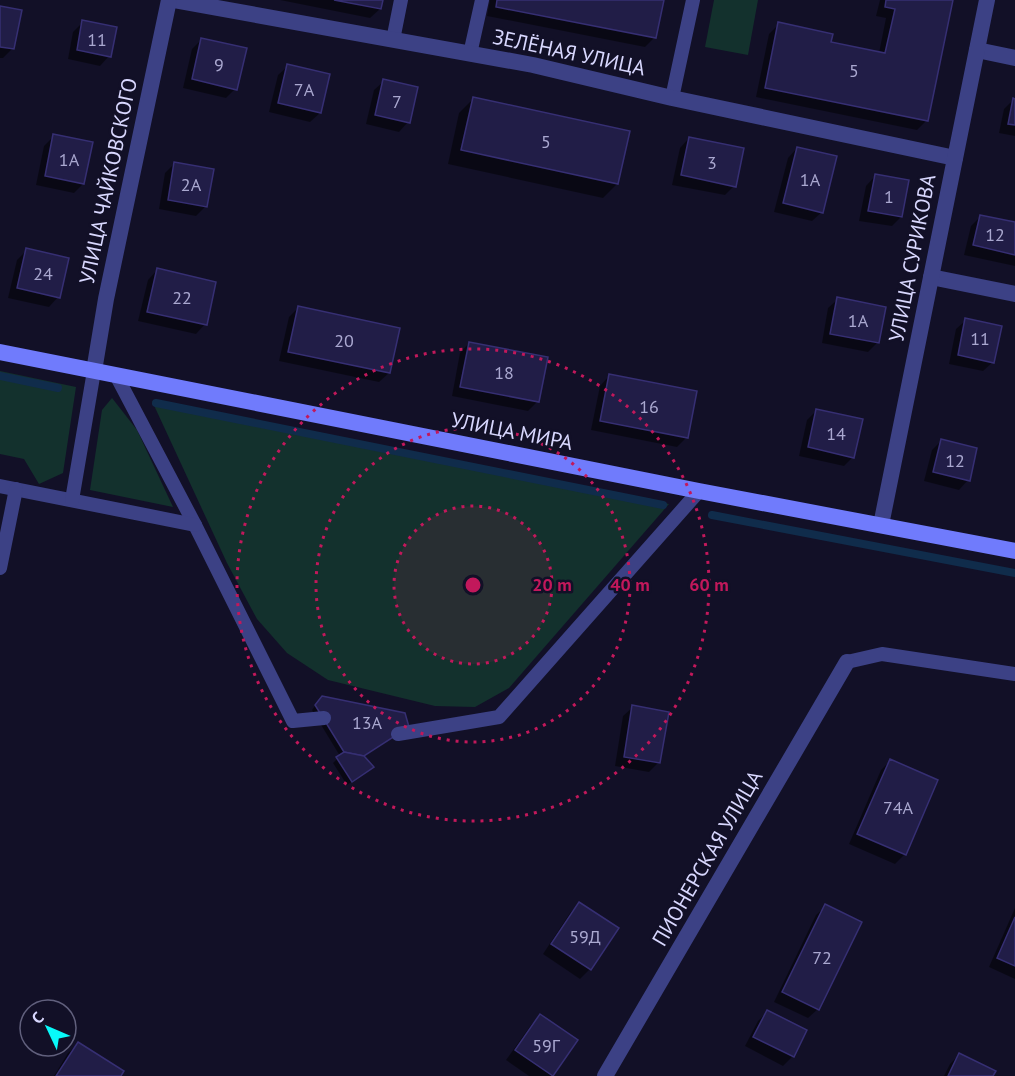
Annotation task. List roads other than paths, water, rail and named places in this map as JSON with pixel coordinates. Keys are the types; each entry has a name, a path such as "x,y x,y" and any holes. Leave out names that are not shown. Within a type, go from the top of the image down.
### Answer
{"main road":[{"name":"УЛИЦА МИРА","path":"0,352 699,491 1015,551"}],"street":[{"name":"ЗЕЛЁНАЯ УЛИЦА","path":"170,0 533,65 672,98 955,158"},
{"name":"УЛИЦА ЧАЙКОВСКОГО","path":"94,371 106,299 170,0"},
{"name":"УЛИЦА СУРИКОВА","path":"881,525 987,0"},
{"path":"977,50 1015,58"},
{"path":"931,277 1015,294"},
{"name":"ПИОНЕРСКАЯ УЛИЦА","path":"605,1076 847,662"}],"lane":[{"path":"393,40 401,0"},
{"path":"470,54 482,0"},
{"path":"672,98 693,0"},
{"path":"72,500 94,371"},
{"path":"116,375 195,525 293,721 324,718"},
{"path":"0,486 195,525"},
{"path":"0,568 16,489"},
{"path":"398,734 499,717 699,491"},
{"path":"847,662 882,654 1015,674"}],"waterway":[{"path":"0,376 58,388"},
{"path":"156,403 663,505"},
{"path":"712,515 1015,573"}]}
